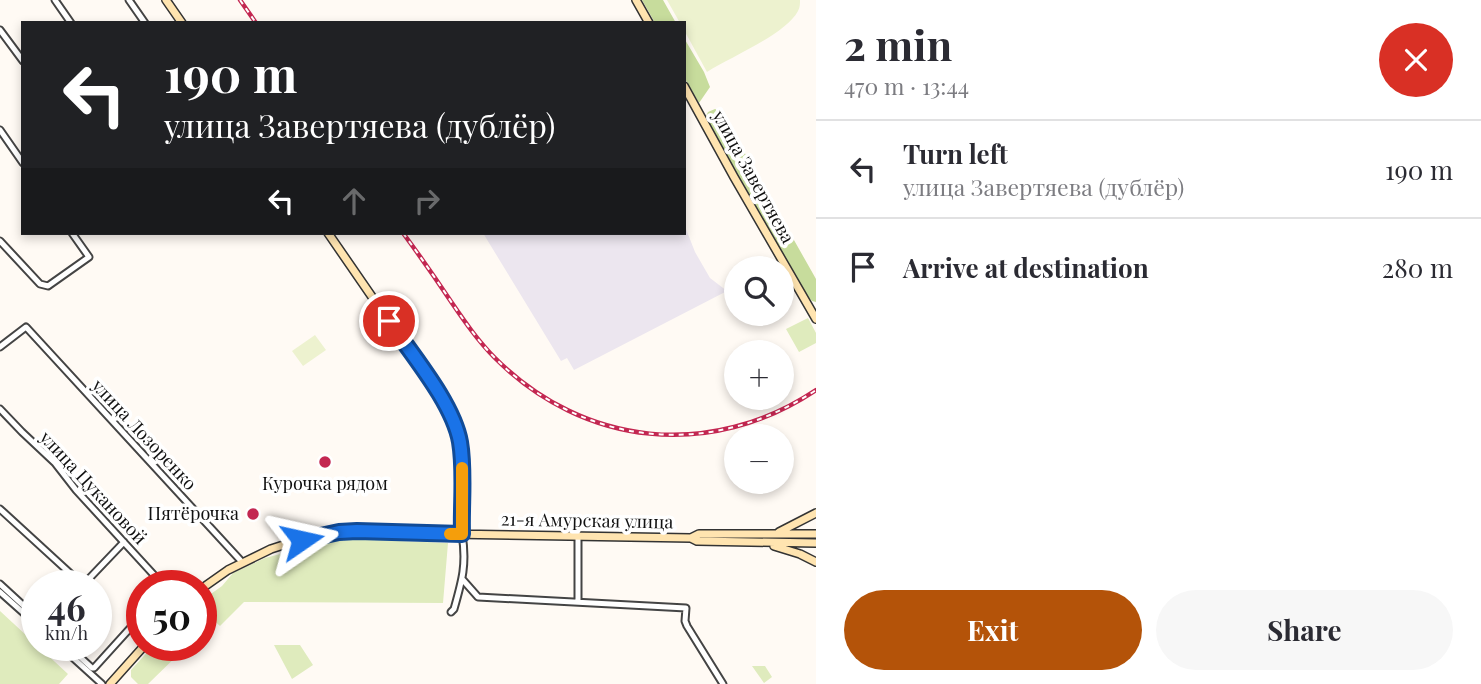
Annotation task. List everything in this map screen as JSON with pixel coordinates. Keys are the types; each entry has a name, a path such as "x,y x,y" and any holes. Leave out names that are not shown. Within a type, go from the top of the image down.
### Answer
{"main road":[{"path":"166,0 182,21"},
{"path":"636,0 648,21"},
{"name":"улица Завертяева","path":"686,90 816,319"},
{"path":"329,235 439,394 455,425 462,454 462,534"},
{"path":"816,513 772,538 775,546 816,562"},
{"name":"21-я Амурская улица","path":"217,577 271,549 339,532 691,538 699,534 816,543"},
{"name":"21-я Амурская улица","path":"772,538 816,534"},
{"path":"110,684 131,661"}],"street":[{"path":"55,0 70,21"},
{"path":"129,0 144,21"},
{"path":"0,30 21,58"},
{"path":"0,130 21,160"},
{"path":"0,241 40,284 48,286 89,257 73,235"},
{"name":"улица Лозоренко","path":"0,346 26,327 242,562"},
{"name":"улица Цукановой","path":"0,409 55,463 76,490 149,570"},
{"path":"0,420 6,415"},
{"path":"0,509 83,585 124,542"},
{"path":"451,612 463,580 462,534"},
{"path":"578,537 578,602"},
{"path":"463,580 478,597 686,608 687,626 723,684"},
{"path":"0,584 21,603"},
{"path":"0,592 21,611"},
{"path":"112,648 126,633"},
{"path":"77,661 102,684"},
{"path":"84,661 94,668 100,661"}],"shaded area":[{"path":"686,229 710,278 724,289 724,293 574,370 567,358 561,361 484,235 686,235"}],"green space":[{"path":"642,0 663,0 675,21 654,21"},
{"path":"667,0 800,0 798,11 782,28 707,72 686,34 686,21 679,21"},
{"path":"686,41 710,87 699,103 686,80"},
{"path":"715,109 721,111 816,279 816,302 805,293 794,274 794,256 784,256 705,118 708,112"},
{"path":"808,318 816,333 816,343 799,352 786,329"},
{"path":"315,335 326,350 303,366 292,351"},
{"path":"372,538 448,543 443,603 244,602 220,626 217,623 217,590 233,573 265,558 338,539"},
{"path":"0,611 21,630 21,661 54,661 68,674 59,684 0,684"},
{"path":"274,645 300,645 313,665 292,679"},
{"path":"139,661 172,661 148,684 138,684 131,677 131,670"},
{"path":"752,666 765,666 772,677 764,683"}],"railway":[{"path":"240,0 255,21"},
{"path":"404,235 467,324 495,358 530,388 568,410 608,426 650,434 692,434 734,427 776,412 816,390"}],"slow traffic":[{"path":"450,534 462,534 462,468"}],"place":[{"name":"Курочка рядом","path":"325,462"},
{"name":"Пятёрочка","path":"253,514"}],"route":[{"path":"302,540 357,531 462,534 462,454 455,425 439,394 389,321"}]}
